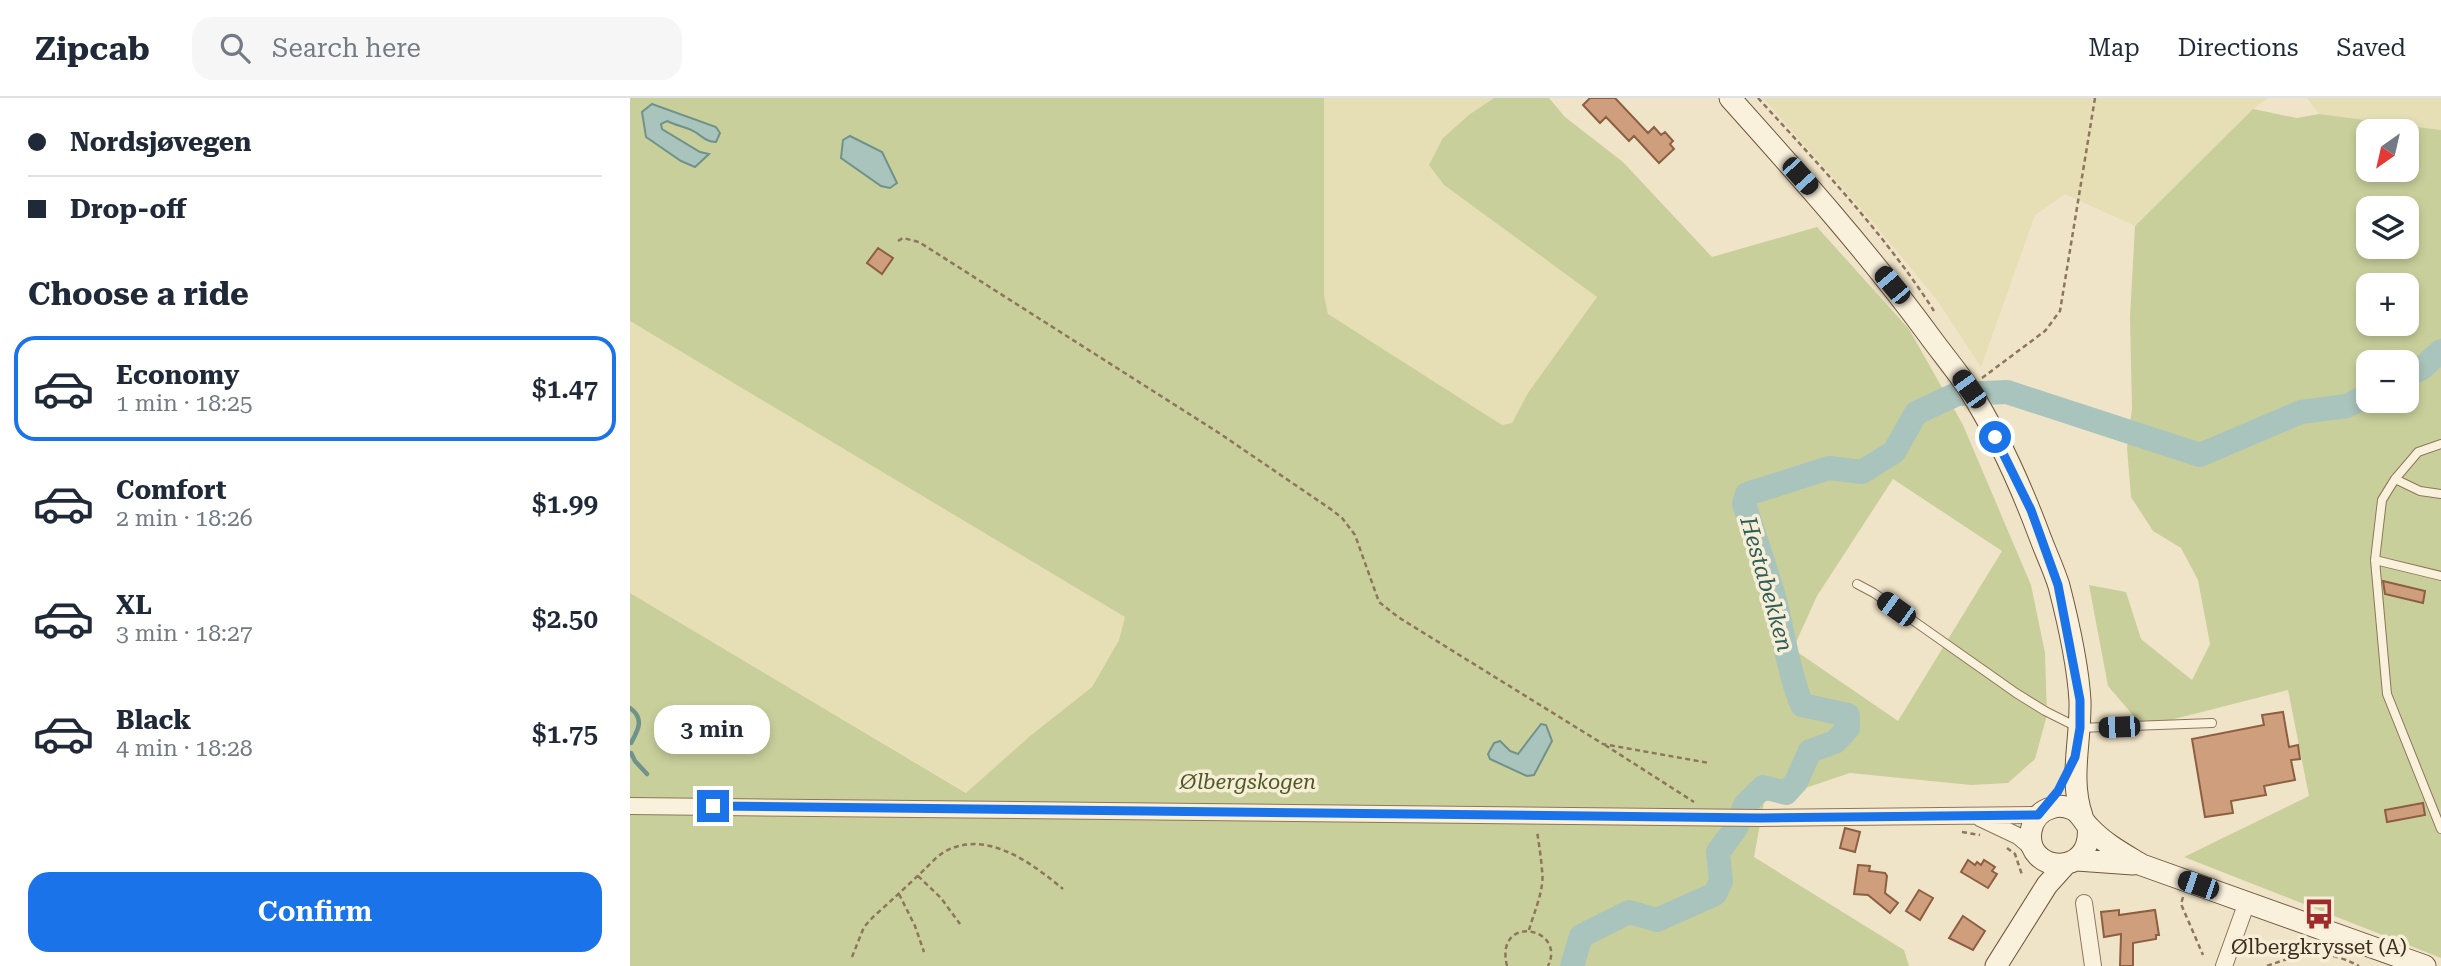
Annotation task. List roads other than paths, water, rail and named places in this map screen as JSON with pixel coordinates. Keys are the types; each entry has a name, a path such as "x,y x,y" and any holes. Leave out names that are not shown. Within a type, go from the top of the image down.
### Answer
{"main road":[{"path":"1730,98 1817,195 1892,285 1969,389 2008,460 2031,510 2058,585 2080,700 2080,728 2075,757 2076,799 2089,839 2085,850 2047,885 1996,966"},
{"path":"2022,925 2033,880 2033,849 2030,836 2032,825 2058,791 2075,757"},
{"path":"2039,814 2062,806 2073,809 2109,845 2142,865 2425,966"},
{"path":"2033,849 2042,859 2053,864 2071,862 2142,865"}],"street":[{"path":"630,806 1537,819 2039,814"},
{"path":"1972,815 2018,836 2033,849"},
{"path":"2224,966 2248,902"},
{"path":"2084,903 2093,966"}],"lane":[{"path":"2441,444 2418,452 2395,479 2382,500 2375,560 2387,694 2441,829"},
{"path":"2395,479 2420,491 2441,494"},
{"path":"2375,560 2441,576"},
{"path":"1857,584 1874,593 2016,693 2080,728 2212,723"}],"water":[{"path":"652,104 716,127 720,133 716,142 708,141 693,131 667,121 661,124 662,129 700,152 709,154 695,167 681,161 646,137 642,112"},
{"path":"850,136 882,152 897,183 890,188 881,186 841,158 843,140"},
{"path":"1541,724 1546,725 1552,741 1534,775 1527,776 1490,759 1488,754 1494,743 1500,741 1510,751 1518,754"}],"waterway":[{"name":"Hestabekken","path":"2419,370 2441,351"},
{"name":"Hestabekken","path":"1572,966 1581,936 1629,912 1657,920 1715,894 1721,881 1718,852 1736,828 1745,805 1763,787 1786,793 1796,782 1810,751 1835,742 1848,728 1848,715 1802,705 1790,668 1776,604 1744,504 1747,494 1829,468 1862,472 1894,452 1916,413 1957,394 2007,392 2200,455 2301,412 2347,406 2356,401"},
{"path":"630,708 639,720 631,743"},
{"path":"631,753 647,774"}],"place":[{"name":"Ølbergkrysset (A)","path":"2319,914"}],"park label":[{"name":"Ølbergskogen","path":"1248,782"}]}
